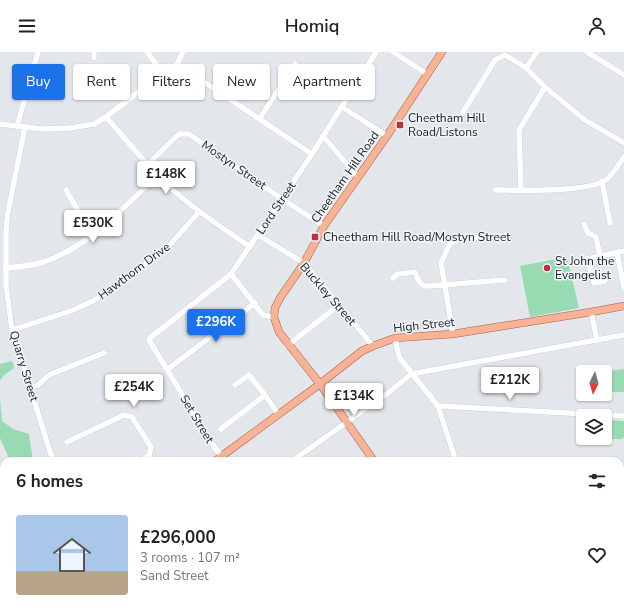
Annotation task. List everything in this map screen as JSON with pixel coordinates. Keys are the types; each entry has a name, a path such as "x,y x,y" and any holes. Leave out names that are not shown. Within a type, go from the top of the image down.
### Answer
{"main road":[{"name":"Cheetham Hill Road","path":"274,317 275,308 280,298 304,263 324,226 387,136 442,52"},
{"name":"High Street","path":"225,457 278,414 362,351 373,346 395,338 453,334 624,306"},
{"path":"274,317 278,332 320,384 371,457"}],"street":[{"path":"17,126 38,52"},
{"path":"147,52 156,64"},
{"path":"177,64 183,52"},
{"name":"Lord Street","path":"149,340 231,274 312,154 376,52"},
{"path":"393,52 427,74"},
{"path":"526,68 537,52"},
{"path":"590,53 624,75"},
{"path":"462,114 495,60 506,55 526,68 545,87 585,120 624,143"},
{"path":"205,82 312,154"},
{"path":"521,190 519,130 545,87"},
{"path":"260,118 278,90"},
{"path":"0,124 42,129 70,128 94,124 106,117 138,92"},
{"path":"342,107 387,136"},
{"path":"106,117 147,165 199,212 250,247"},
{"name":"Quarry Street","path":"25,127 3,230 5,268 12,330 52,457"},
{"name":"Mostyn Street","path":"147,165 179,134 189,134 324,226"},
{"path":"323,136 358,177"},
{"path":"495,190 591,186 607,179 624,156"},
{"path":"5,268 27,266 44,262 69,250 105,225 158,174"},
{"path":"602,181 610,223"},
{"path":"66,190 92,234"},
{"name":"Hawthorn Drive","path":"12,330 72,311 115,287 166,248 199,212"},
{"path":"584,224 588,233 596,237 600,256"},
{"name":"Buckley Street","path":"258,235 304,263 373,346"},
{"path":"453,334 441,263 450,243 462,239 507,235"},
{"path":"573,262 624,251"},
{"path":"617,253 624,287"},
{"path":"588,259 594,283 605,281"},
{"path":"392,278 398,274 415,272 419,283 422,286 444,286 505,280"},
{"path":"231,274 263,315 274,317"},
{"path":"0,304 8,302"},
{"path":"168,369 254,303"},
{"path":"288,345 339,306"},
{"path":"591,312 597,340"},
{"path":"298,457 388,394 411,374 624,335"},
{"path":"395,338 399,357 438,406 455,457"},
{"name":"Set Street","path":"149,340 222,457"},
{"path":"30,388 38,384 49,375 104,353"},
{"path":"235,385 249,375 278,414"},
{"path":"221,429 265,395"},
{"path":"438,406 624,416"},
{"path":"67,442 124,415 132,417 151,447 149,456 147,457"}],"green space":[{"path":"567,257 579,308 530,317 520,266"},
{"path":"11,361 14,368 4,375 0,381 0,364"},
{"path":"624,369 624,392 612,392 612,371"},
{"path":"0,397 2,421 13,429 29,434 32,457 8,457 0,438"},
{"path":"612,420 624,421 624,437 622,439 612,439"}],"place":[{"name":"Cheetham Hill Road/Listons","path":"400,125"},
{"name":"Cheetham Hill Road/Mostyn Street","path":"315,237"},
{"name":"St John the Evangelist","path":"547,268"}]}
